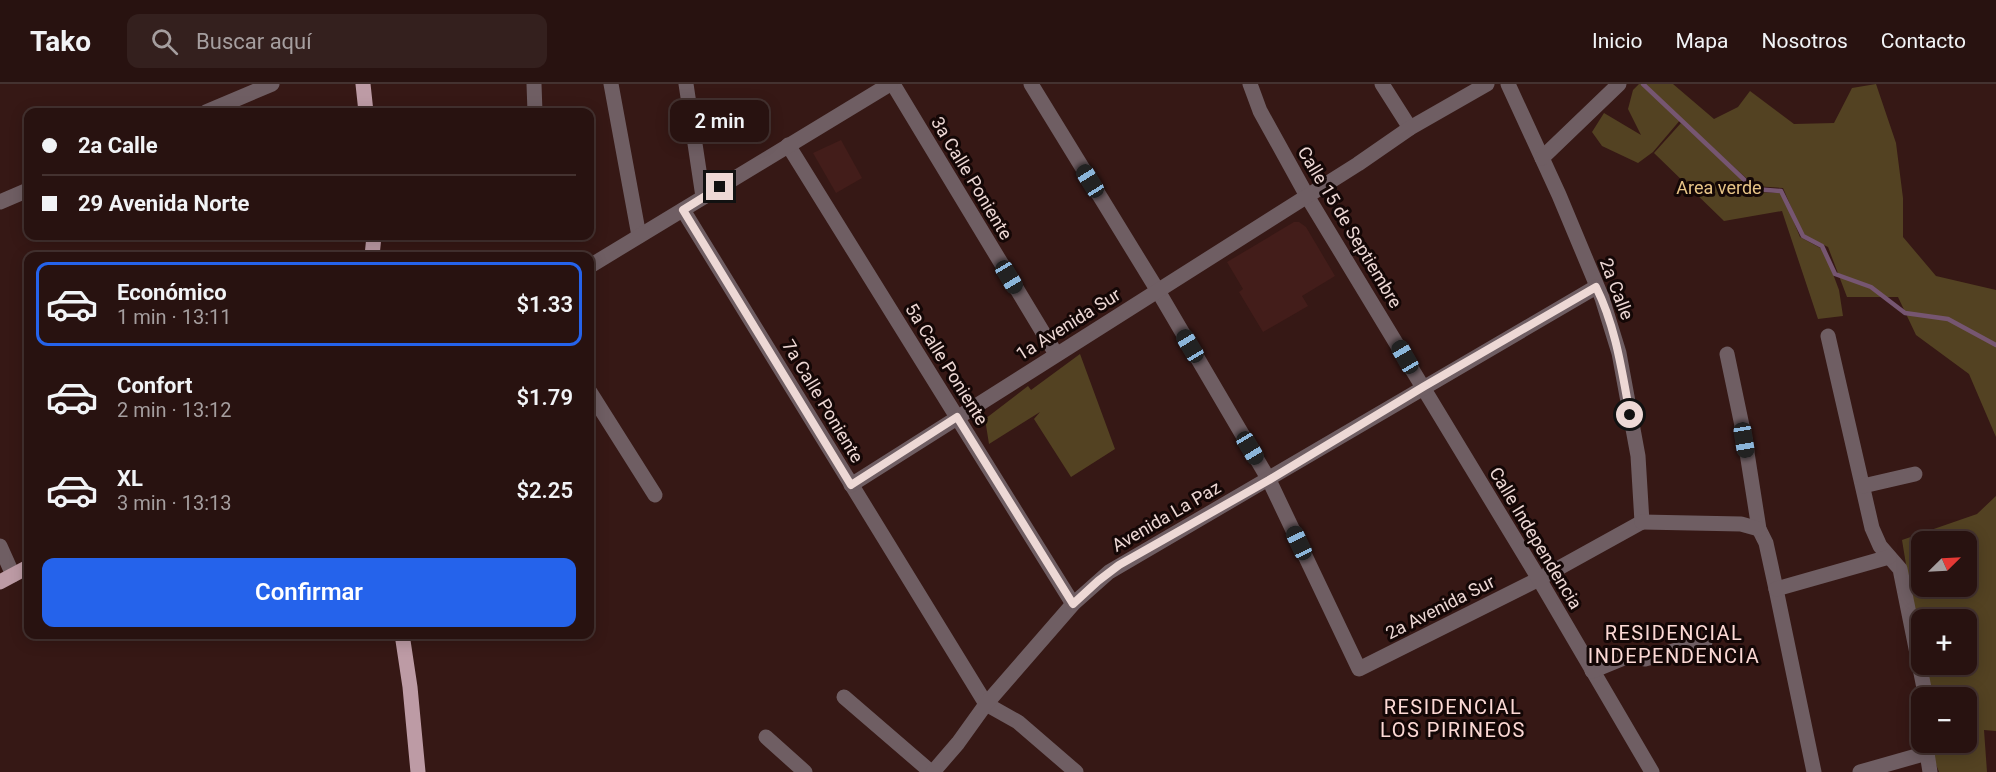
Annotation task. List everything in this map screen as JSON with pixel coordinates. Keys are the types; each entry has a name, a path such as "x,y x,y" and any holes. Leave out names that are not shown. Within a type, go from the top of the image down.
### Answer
{"main road":[{"path":"363,84 366,108"},
{"path":"7,578 24,569"},
{"path":"403,639 418,772"}],"street":[{"path":"215,108 272,84"},
{"path":"534,84 535,108"},
{"path":"611,84 639,236"},
{"path":"686,84 703,197"},
{"path":"594,264 891,84"},
{"name":"3a Calle Poniente","path":"891,84 1056,354"},
{"path":"1031,84 1158,291 1269,480"},
{"name":"Calle 15 de Septiembre","path":"1250,84 1260,111 1307,196 1423,387"},
{"path":"1382,84 1410,128"},
{"name":"1a Avenida Sur","path":"851,485 1358,164 1410,128 1487,84"},
{"name":"2a Calle","path":"1508,84 1559,195 1602,298 1619,353 1638,456 1642,522"},
{"path":"1542,158 1619,84"},
{"name":"5a Calle Poniente","path":"788,146 1073,604"},
{"path":"0,202 24,192"},
{"name":"7a Calle Poniente","path":"683,210 986,704"},
{"name":"Avenida La Paz","path":"932,772 958,743 986,704 1073,604 1119,565 1269,480 1423,387 1596,287"},
{"path":"1828,336 1872,528 1880,546 1900,569 1924,687"},
{"path":"1727,354 1759,530 1766,543 1814,772"},
{"name":"Calle Independencia","path":"1423,387 1652,772"},
{"path":"594,398 655,495"},
{"path":"1863,486 1915,474"},
{"name":"2a Avenida Sur","path":"1269,480 1359,669 1539,579 1642,522"},
{"path":"1642,522 1741,524 1759,530"},
{"path":"0,546 7,578"},
{"path":"1776,589 1889,557"},
{"path":"1592,671 1631,654 1645,659 1704,642"},
{"path":"844,698 932,772"},
{"path":"986,704 1018,722 1076,772"},
{"path":"766,737 805,772"},
{"path":"1860,772 1915,753"},
{"path":"1929,753 1930,772"}],"shaded area":[{"path":"841,140 862,178 836,193 813,153"},
{"path":"1294,222 1299,222 1306,227 1335,276 1302,296 1308,306 1263,332 1239,292 1243,289 1227,262"}],"green space":[{"path":"1639,84 1673,84 1714,119 1738,107 1750,91 1794,124 1834,123 1852,88 1876,84 1896,143 1903,198 1903,237 1936,276 1996,290 1996,437 1969,374 1916,335 1898,297 1847,297 1828,247 1803,235 1783,188 1755,186 1681,119 1653,152 1638,163 1602,146 1592,132 1604,113 1641,135 1628,109 1633,90"},
{"name":"Area verde","path":"1681,123 1755,192 1782,193 1800,237 1824,250 1839,290 1843,316 1818,319 1782,211 1724,221 1654,153"},
{"path":"1080,354 1115,449 1071,477 1034,419 1040,412 989,444 985,419 1028,386 1031,390"},
{"path":"1996,496 1996,731 1984,730 1987,772 1939,772 1931,753 1977,753 1977,687 1925,687 1923,675 1977,675 1977,609 1913,609 1911,597 1977,597 1977,531 1928,531 1977,514"},
{"path":"1911,537 1911,595 1902,540"}],"waterway":[{"path":"1643,84 1754,189 1781,191 1803,236 1822,246 1835,274 1871,287 1905,313 1948,319 1996,345"}],"district":[{"name":"RESIDENCIAL INDEPENDENCIA","path":"1674,644"},
{"name":"RESIDENCIAL LOS PIRINEOS","path":"1453,718"}],"route":[{"path":"720,187 683,210 851,485 957,417 1073,604 1119,565 1269,480 1423,387 1596,287 1602,298 1619,353 1630,415"}]}
